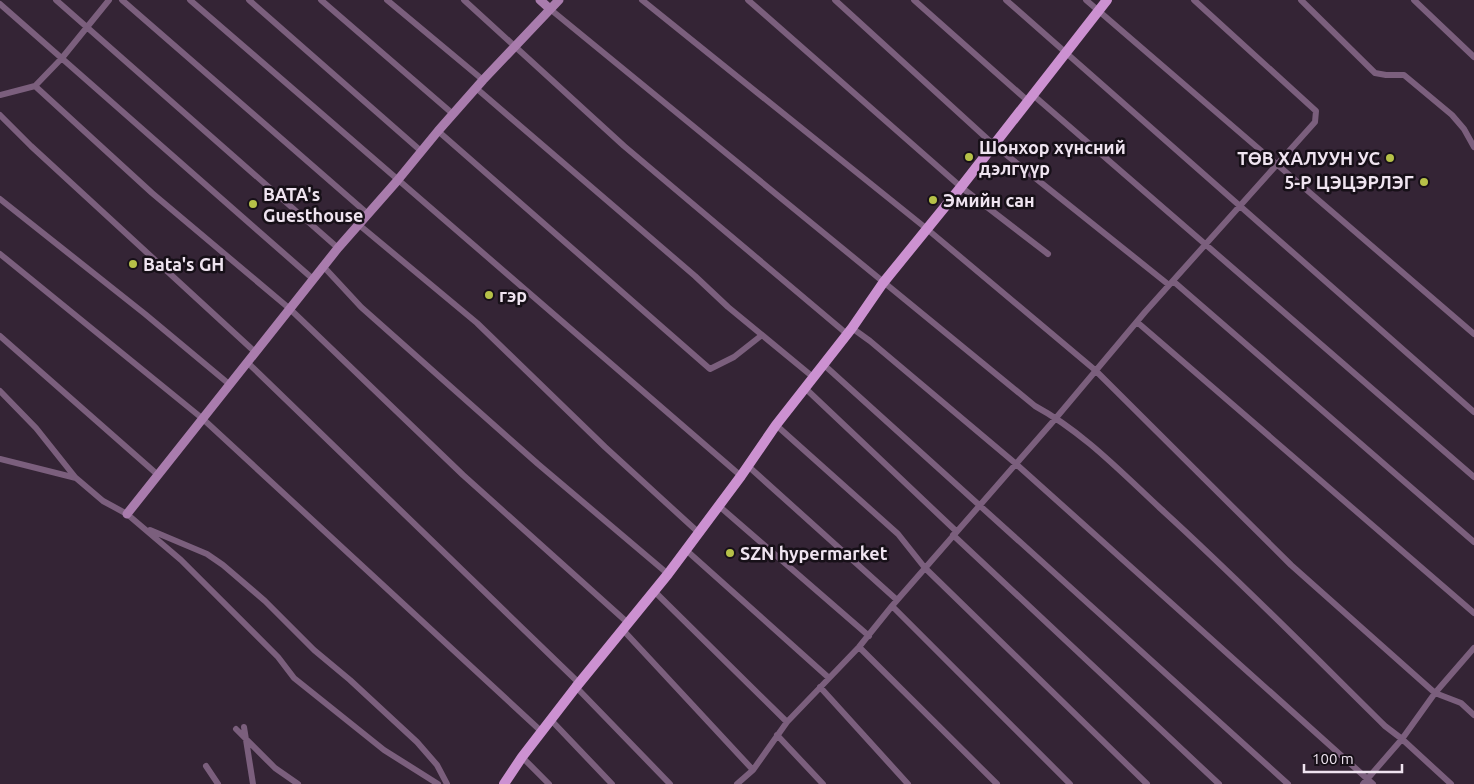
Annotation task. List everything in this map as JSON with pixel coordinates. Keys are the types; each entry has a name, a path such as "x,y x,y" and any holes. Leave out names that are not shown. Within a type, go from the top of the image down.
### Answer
{"main road":[{"path":"540,0 550,9"},
{"path":"127,514 358,224 398,181 421,151 483,80 559,0"},
{"path":"504,784 522,757 577,685 668,574 741,476 776,425 883,284 1107,0"}],"street":[{"path":"56,0 338,248"},
{"path":"0,96 35,86 62,58 109,0"},
{"path":"122,0 368,214"},
{"path":"190,0 741,476"},
{"path":"249,0 421,151"},
{"path":"320,0 453,114"},
{"path":"387,0 483,80"},
{"path":"464,0 624,146 727,235 849,331 870,341 1015,463 1368,782 1435,693 1474,648"},
{"path":"642,0 927,229 1095,370 1291,565 1435,693 1461,703 1474,715"},
{"path":"748,0 961,186 1048,254"},
{"path":"835,0 994,145 1171,283 1474,542"},
{"path":"914,0 1206,245 1474,477"},
{"path":"1006,0 1474,412"},
{"path":"1086,0 1474,334"},
{"path":"742,782 753,770 787,722 869,636 897,600 1056,418 1095,370 1315,122 1316,111 1194,0"},
{"path":"1301,0 1375,72 1386,75 1404,75 1452,115 1464,129 1474,147"},
{"path":"1414,0 1474,57"},
{"path":"0,4 313,279"},
{"path":"550,9 883,284 1035,406 1082,436 1214,558 1385,726 1451,784"},
{"path":"35,86 152,193 290,309 625,627 753,770"},
{"path":"476,88 813,377"},
{"path":"0,115 30,146 256,352"},
{"path":"438,131 710,369 734,357 762,335"},
{"path":"0,199 145,314 229,384"},
{"path":"358,224 477,323 605,447 698,532"},
{"path":"0,254 203,419 542,732"},
{"path":"323,266 368,314 538,464 668,574"},
{"path":"1137,322 1474,613"},
{"path":"0,336 158,475"},
{"path":"247,362 577,685 670,784"},
{"path":"823,364 1288,784"},
{"path":"805,388 1219,784"},
{"path":"0,391 36,428 76,478 103,501 127,514 148,530 181,560 268,647 294,678 384,750 438,784"},
{"path":"776,425 898,534 925,568 1148,784"},
{"path":"0,460 76,478"},
{"path":"748,466 897,600"},
{"path":"719,506 869,636"},
{"path":"148,530 207,554 223,565 265,601 314,650 350,680 417,742 437,765 447,784"},
{"path":"686,550 829,678"},
{"path":"654,591 787,722"},
{"path":"892,606 1070,784"},
{"path":"859,647 997,784"},
{"path":"820,687 908,784"},
{"path":"551,720 612,784"},
{"path":"244,727 253,784"},
{"path":"236,729 275,768 298,784"},
{"path":"777,735 823,784"},
{"path":"522,757 549,784"},
{"path":"206,766 218,784"}],"place":[{"name":"Шонхор хүнсний дэлгүүр","path":"969,157"},
{"name":"ТӨВ ХАЛУУН УС","path":"1390,158"},
{"name":"5-Р ЦЭЦЭРЛЭГ","path":"1424,182"},
{"name":"Эмийн сан","path":"933,200"},
{"name":"BATA's Guesthouse","path":"253,204"},
{"name":"Bata's GH","path":"133,264"},
{"name":"гэр","path":"489,295"},
{"name":"SZN hypermarket","path":"730,553"}]}
